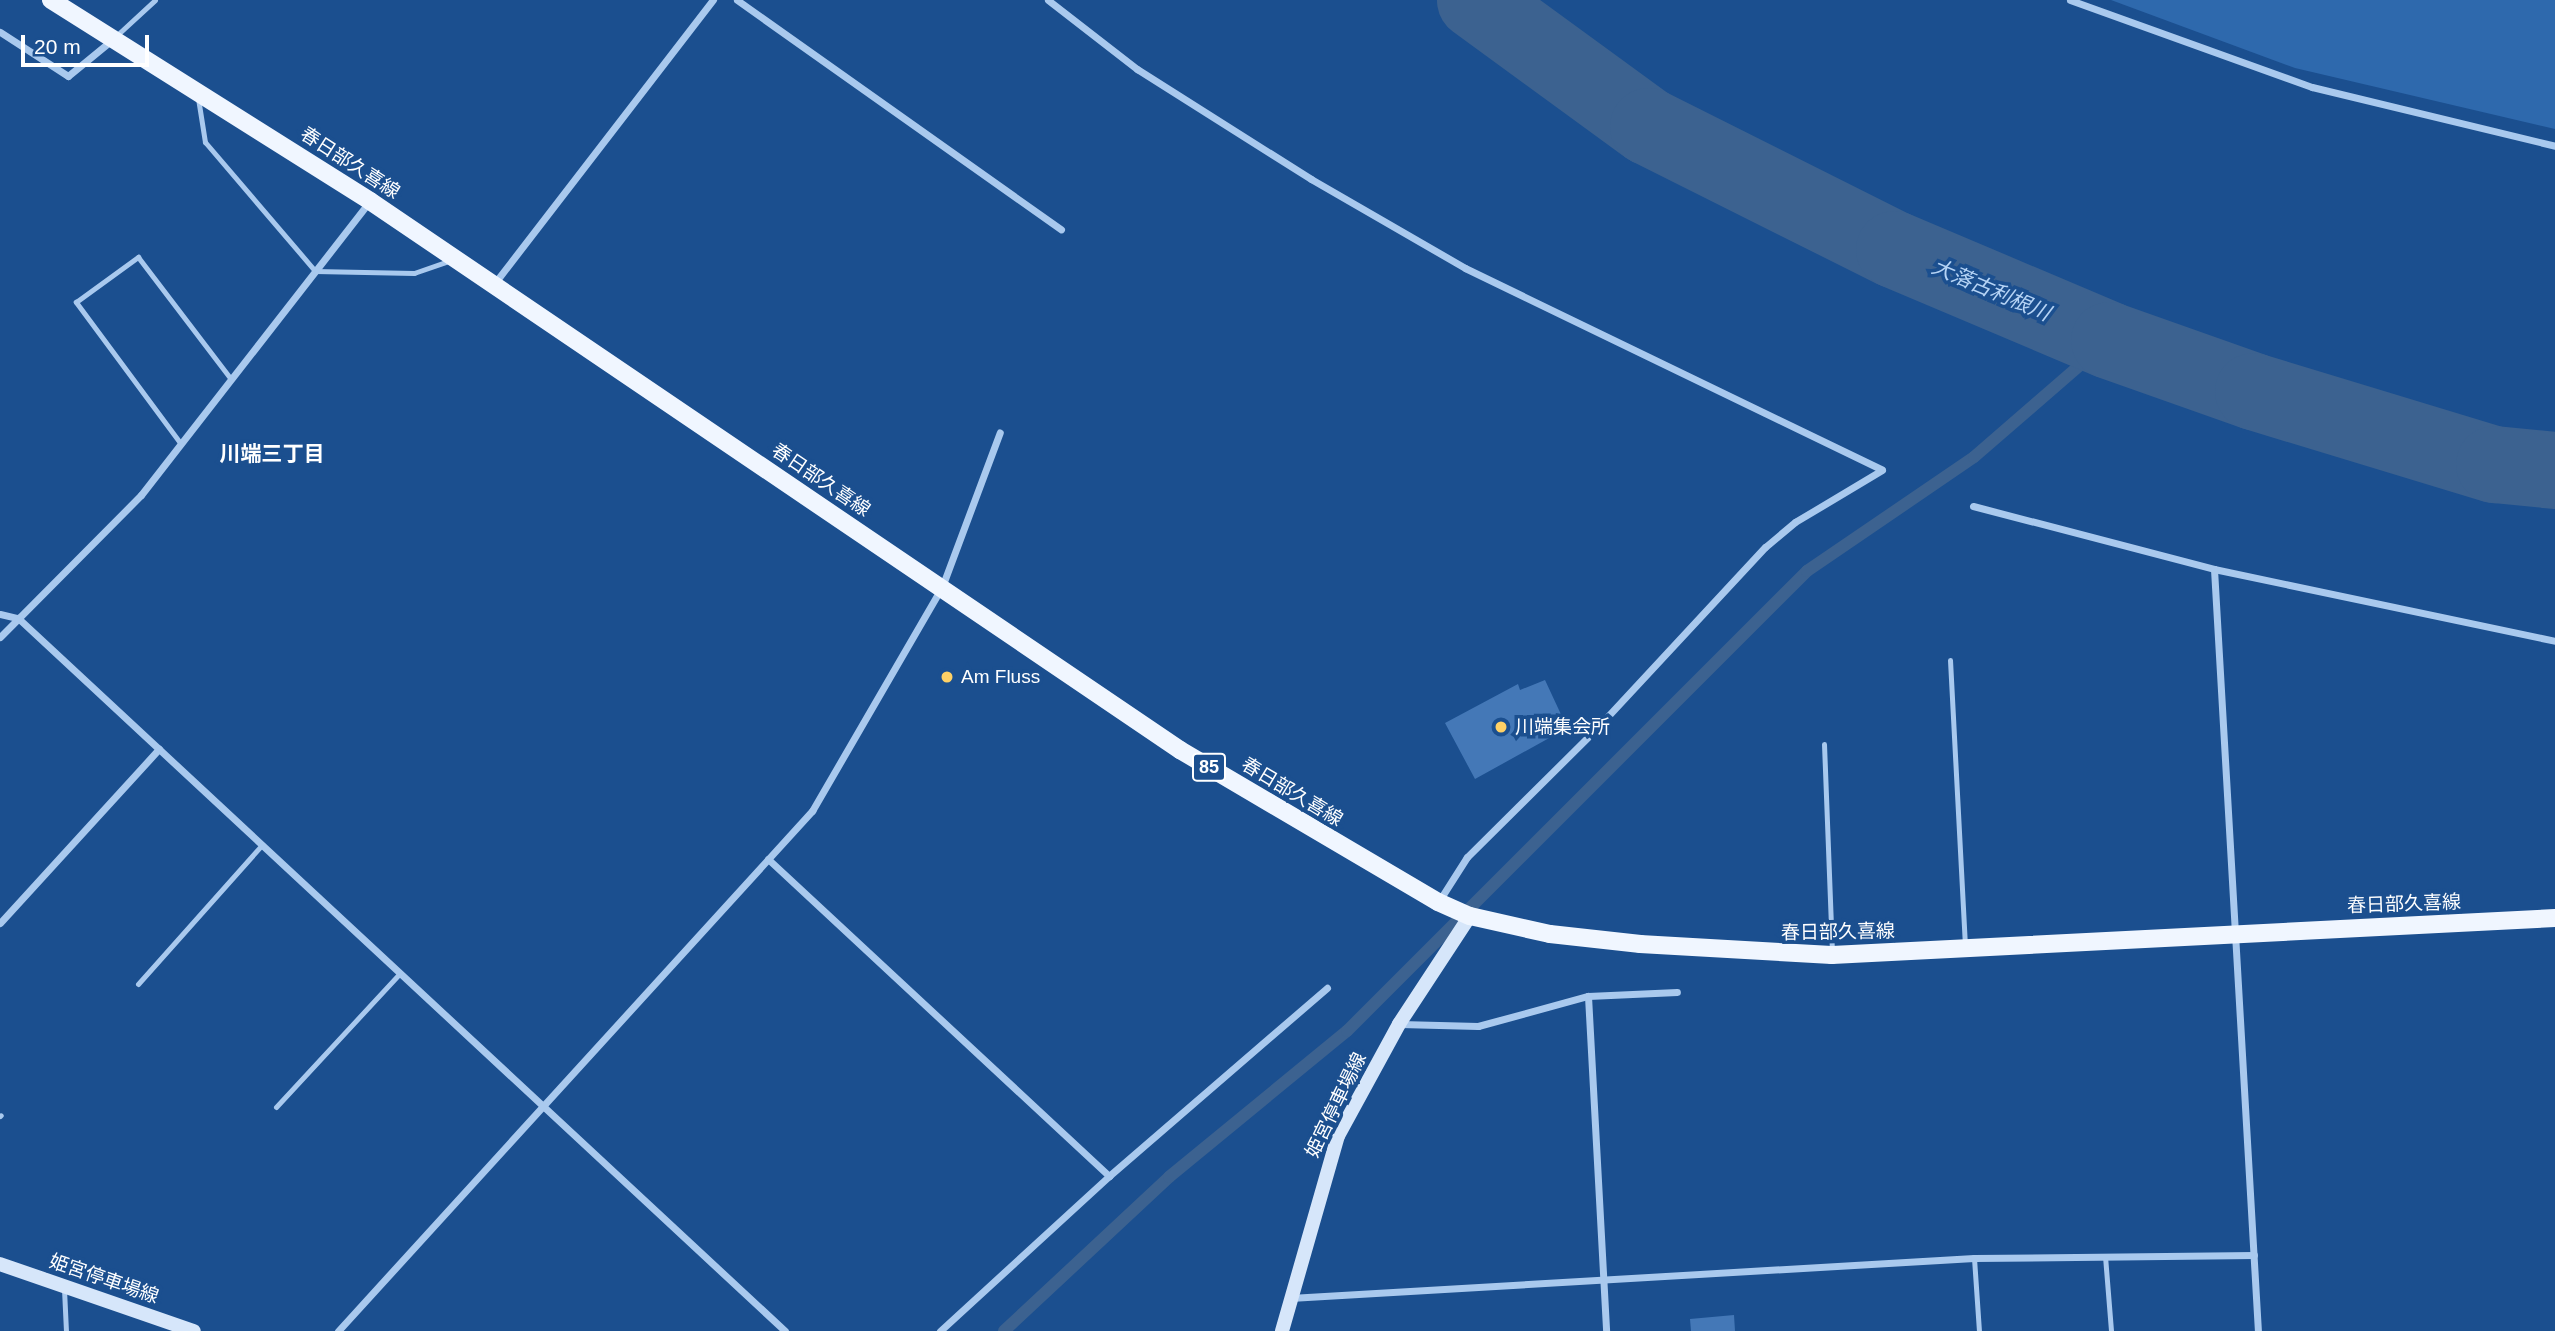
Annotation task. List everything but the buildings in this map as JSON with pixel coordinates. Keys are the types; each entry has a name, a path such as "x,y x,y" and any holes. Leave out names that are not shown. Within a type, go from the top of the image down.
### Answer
{"main road":[{"name":"春日部久喜線","path":"59,3 370,201 1180,750 1438,902 1470,916 1550,934 1640,944 1832,955 1965,950 2237,932 2555,918"},
{"name":"姫宮停車場線","path":"1282,1331 1289,1298 1338,1136 1399,1024 1470,916"},
{"name":"姫宮停車場線","path":"0,1264 194,1331"}],"street":[{"path":"494,284 713,0"},
{"path":"737,0 1060,229"},
{"path":"1048,0 1137,69 1311,179 1465,268 1882,470 1795,522 1765,547 1591,734 1467,857 1438,902"},
{"path":"2070,0 2083,2 2312,87 2555,146"},
{"path":"0,32 68,75 114,39"},
{"path":"0,637 141,495 370,201"},
{"path":"338,1331 813,811 942,587 1000,432"},
{"path":"1973,506 2214,569 2555,641"},
{"path":"2214,569 2258,1331"},
{"path":"0,614 18,618 785,1331"},
{"path":"0,923 159,749"},
{"path":"768,859 1109,1176"},
{"path":"940,1331 1109,1176 1327,988"},
{"path":"1399,1024 1478,1026 1588,996 1678,992"},
{"path":"1588,996 1606,1331"},
{"path":"1289,1298 1603,1283 1974,1258 2254,1255"}],"lane":[{"path":"114,39 155,0"},
{"path":"197,91 205,142 315,271 414,274 455,258"},
{"path":"181,443 76,302 138,257 232,379"},
{"path":"1950,660 1965,950"},
{"path":"1824,744 1832,955"},
{"path":"138,984 262,845"},
{"path":"276,1107 400,974"},
{"path":"2105,1256 2111,1331"},
{"path":"1974,1258 1979,1331"},
{"path":"64,1286 66,1331"}],"shaded area":[{"path":"2111,0 2555,0 2555,129 2295,68"}],"waterway":[{"name":"大落古利根川","path":"1475,0 1648,126 1894,249 2109,340 2253,391 2494,464 2555,470"},
{"path":"1004,1331 1169,1177 1347,1031 1807,571 1974,457 2109,340"}],"place":[{"name":"Am Fluss","path":"947,677"},
{"name":"川端集会所","path":"1501,727"}],"district":[{"name":"川端三丁目","path":"272,454"}]}
